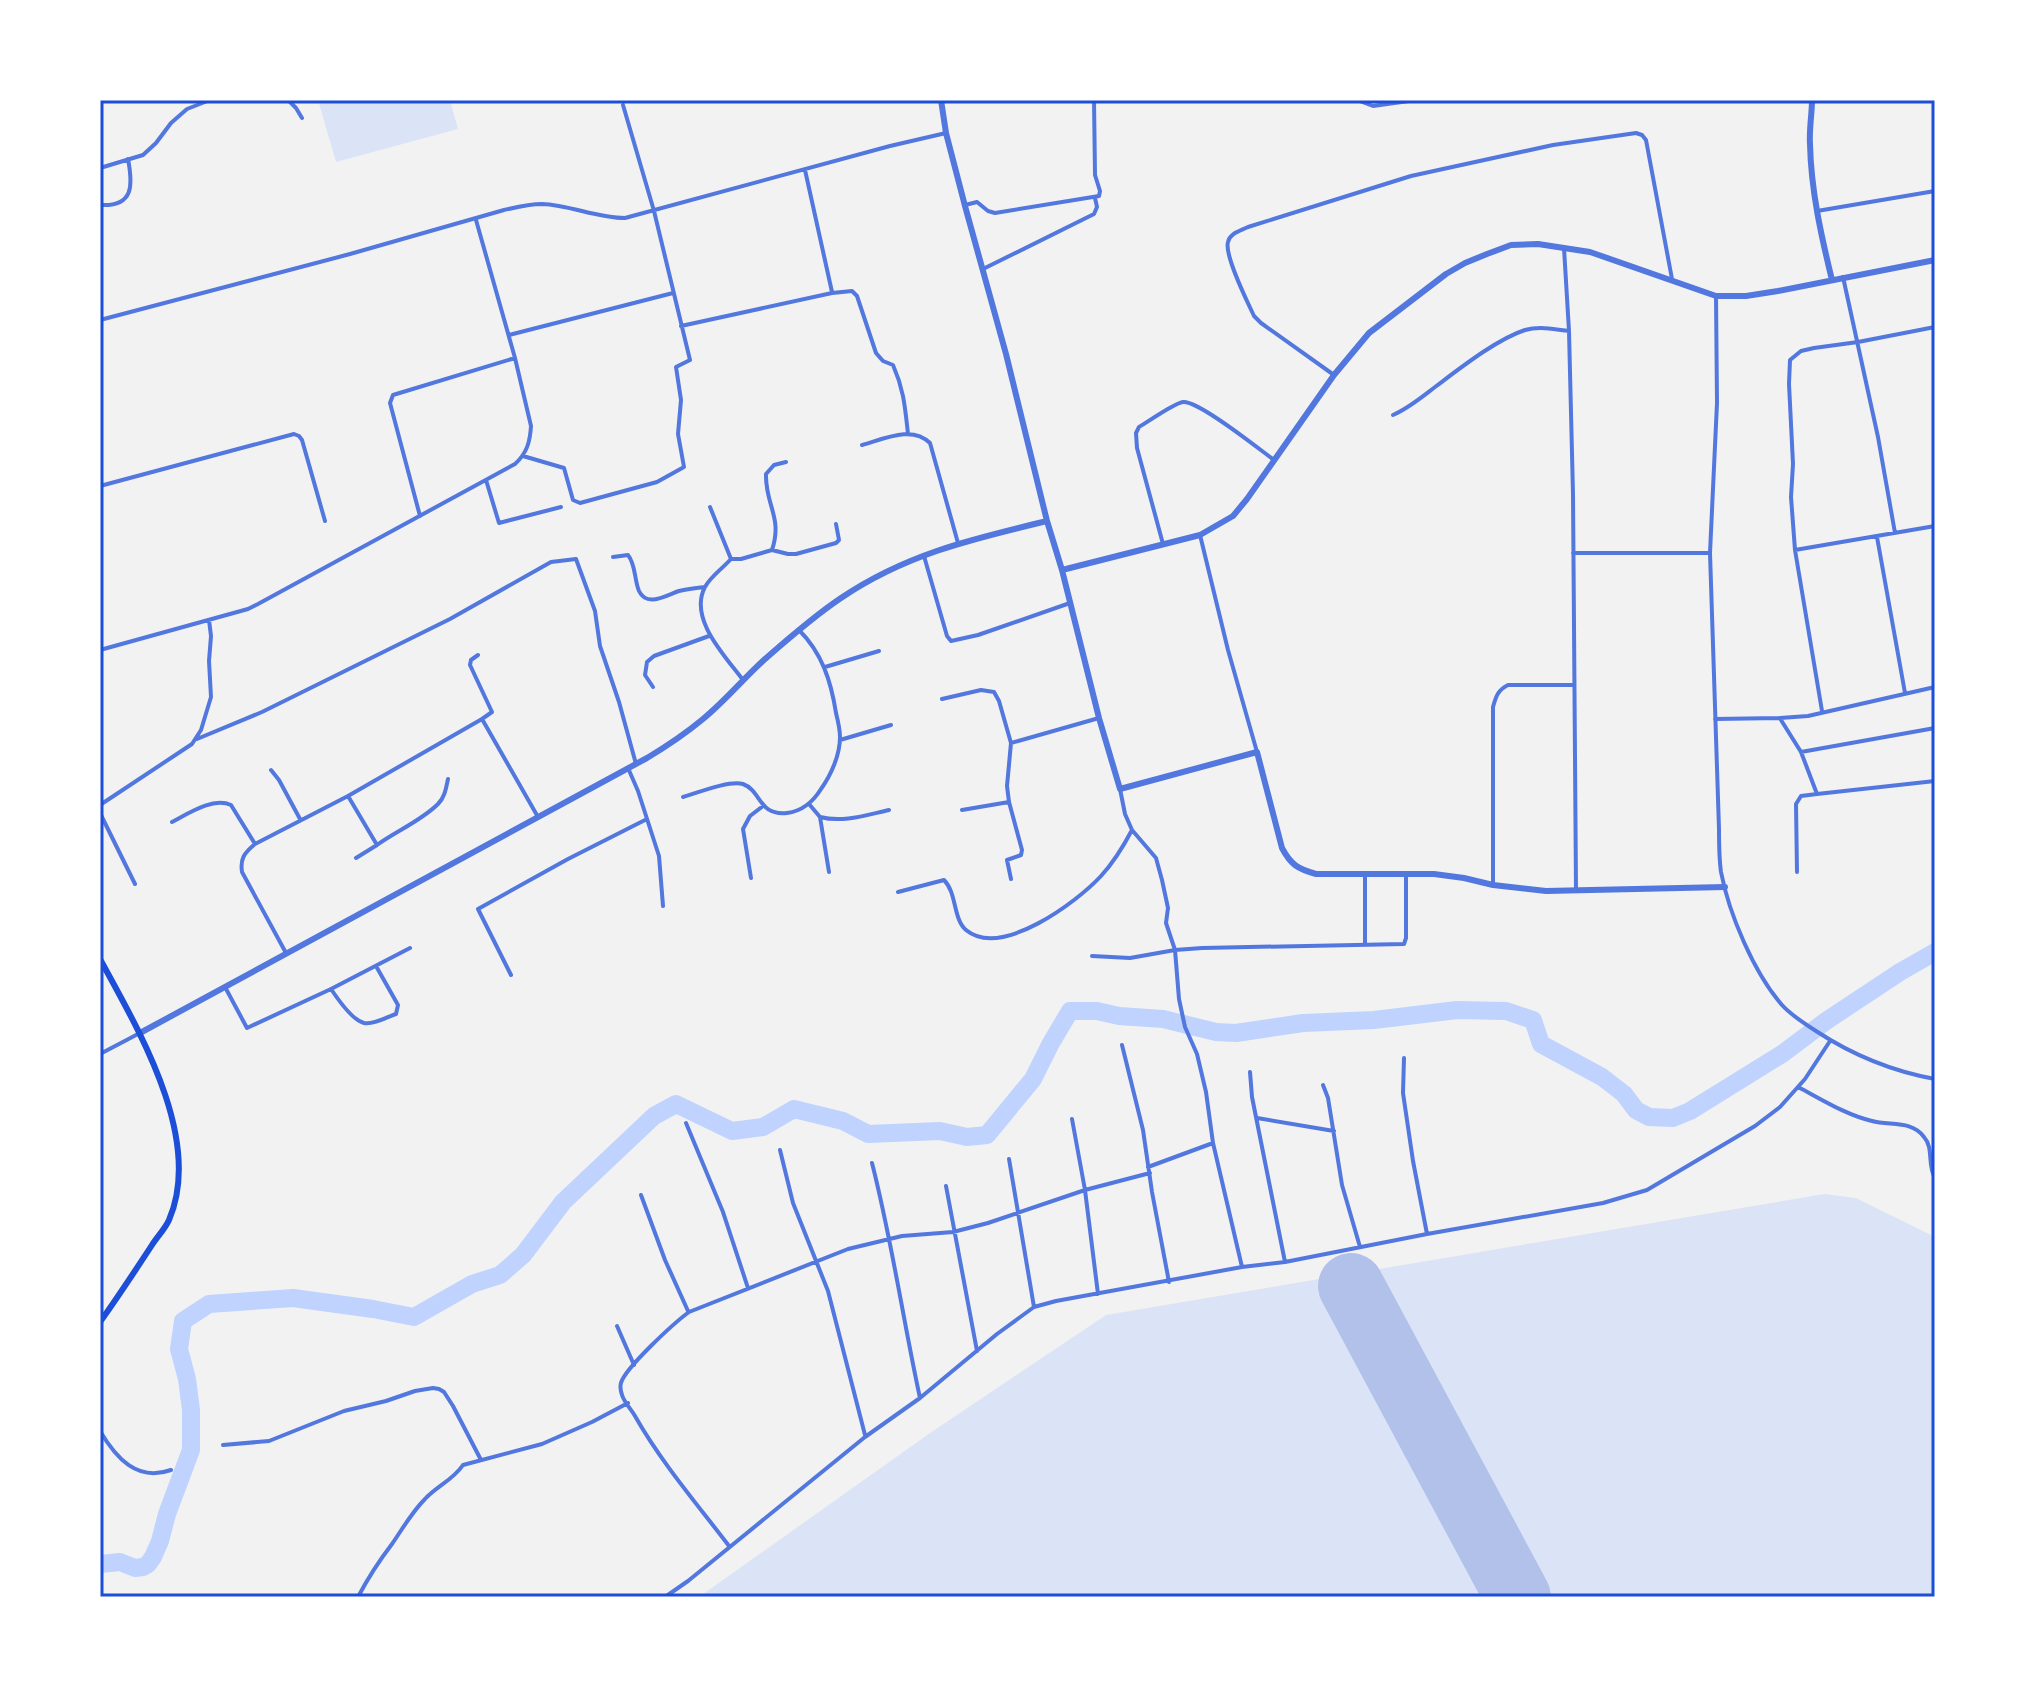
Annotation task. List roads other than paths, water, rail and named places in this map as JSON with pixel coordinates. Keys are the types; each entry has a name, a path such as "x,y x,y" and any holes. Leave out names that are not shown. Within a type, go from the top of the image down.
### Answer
{"main road":[{"path":"100,959 140,1033 170,1106 179,1180 169,1220 100,1322"}],"street":[{"path":"100,168 147,152 187,109 210,100"},
{"path":"288,100 302,118"},
{"path":"941,100 946,133 981,270 1006,354 1125,814 1132,830 1156,858 1168,908 1166,923 1175,950 1179,999 1206,1092 1213,1143 1242,1267"},
{"path":"965,206 977,202 995,213 1095,198 1100,194 1095,175 1094,100"},
{"path":"1357,100 1373,106 1416,100"},
{"path":"1812,100 1809,141 1817,211 1832,280"},
{"path":"523,456 564,468 573,500 580,503 657,482 682,470 684,465 678,434 681,400 676,367 690,360 654,211 623,105"},
{"path":"100,320 504,210 544,204 625,218 946,133"},
{"path":"1334,375 1254,316 1230,259 1228,242 1232,234 1411,176 1553,145 1636,133 1646,140 1672,279"},
{"path":"100,205 120,202 130,191 132,182 128,159"},
{"path":"805,170 832,293"},
{"path":"1817,211 1935,191"},
{"path":"981,270 1094,214 1097,207 1095,198"},
{"path":"100,650 258,604 515,464 523,456 531,437 531,426 475,219"},
{"path":"1062,570 1200,535 1233,516 1334,375 1374,329 1446,274 1511,245 1538,244 1603,256 1716,296 1756,294 1935,260"},
{"path":"1564,248 1569,331 1576,890"},
{"path":"1843,277 1895,533"},
{"path":"681,326 849,290 857,296 876,353 883,361 893,365 899,378 904,392 908,434"},
{"path":"509,336 673,293"},
{"path":"1716,296 1717,403 1710,553 1721,870 1725,887 1758,970 1783,1007 1828,1040 1874,1064 1935,1079"},
{"path":"1822,711 1795,550 1791,497 1790,360 1801,351 1814,348 1935,327"},
{"path":"1393,415 1506,339 1538,328 1569,331"},
{"path":"420,516 390,403 393,395 515,358"},
{"path":"1163,544 1135,439 1139,427 1181,402 1193,404 1274,460"},
{"path":"100,486 294,434 302,440 325,521"},
{"path":"862,445 908,434 919,435 930,443 958,543"},
{"path":"772,550 777,536 776,522 766,474 774,465 786,462"},
{"path":"486,480 499,523 561,507"},
{"path":"710,507 731,559"},
{"path":"100,1054 636,764 705,717 799,630 864,583 923,554 1047,521"},
{"path":"743,680 709,636 700,606 705,587 731,559 772,550 796,554 836,543 839,540 836,524"},
{"path":"1795,550 1935,526"},
{"path":"1200,535 1282,848 1289,861 1302,870 1316,874 1449,876 1546,891 1725,887"},
{"path":"1877,537 1905,693"},
{"path":"1573,553 1710,553"},
{"path":"923,554 951,641 978,635 1070,603"},
{"path":"613,557 628,555 640,594 646,598 655,600 679,591 705,587"},
{"path":"100,805 197,739 262,712 450,619 551,562 576,559 595,611 600,646 636,764"},
{"path":"197,739 211,697 209,620"},
{"path":"683,797 735,783 743,784 769,811 784,813 809,804 827,781 835,764 840,740 833,693 825,667 811,642 799,630"},
{"path":"653,687 645,675 647,662 661,653 709,636"},
{"path":"825,667 879,651"},
{"path":"287,954 242,872 245,852 492,712 470,665 478,655"},
{"path":"1493,885 1493,707 1497,694 1508,685 1574,685"},
{"path":"1715,719 1808,716 1935,687"},
{"path":"942,699 981,690 994,692 999,701 1011,743 1007,786 1009,802 1022,850 1021,855 1007,860 1011,879"},
{"path":"1011,743 1099,718"},
{"path":"1780,718 1801,752 1817,794"},
{"path":"482,719 538,817"},
{"path":"840,740 891,725"},
{"path":"1801,752 1935,728"},
{"path":"1120,789 1257,752"},
{"path":"628,768 659,856 663,906"},
{"path":"271,770 300,820"},
{"path":"356,858 439,803 448,779"},
{"path":"1797,872 1796,804 1801,796 1935,781"},
{"path":"348,796 377,845"},
{"path":"962,810 1009,802"},
{"path":"172,822 196,810 226,803 231,805 255,844"},
{"path":"809,804 820,817 829,872"},
{"path":"751,878 743,829 750,816 763,806"},
{"path":"820,817 844,820 889,810"},
{"path":"100,813 135,884"},
{"path":"511,975 478,909 647,819"},
{"path":"898,892 944,880 949,885 961,925 983,938 997,938 1048,919 1075,900 1101,877 1119,855 1132,830"},
{"path":"1365,874 1365,945"},
{"path":"1092,956 1130,958 1202,948 1404,944 1406,874"},
{"path":"225,987 247,1028 410,948"},
{"path":"331,989 361,1022 396,1014 398,1005 376,966"},
{"path":"665,1597 1034,1307 1603,1203 1647,1190 1755,1126 1780,1107 1798,1087 1828,1040"},
{"path":"1122,1045 1143,1130 1169,1282"},
{"path":"1404,1058 1403,1093 1427,1234"},
{"path":"1250,1072 1252,1097 1285,1262"},
{"path":"1323,1085 1328,1098 1342,1185 1360,1247"},
{"path":"1798,1087 1868,1121 1913,1127 1929,1143 1930,1167 1935,1178"},
{"path":"1256,1118 1334,1131"},
{"path":"1072,1119 1085,1190 1098,1294"},
{"path":"686,1123 723,1212 748,1288"},
{"path":"1148,1167 1213,1143"},
{"path":"780,1150 793,1203 828,1291 865,1437"},
{"path":"1009,1159 1034,1307"},
{"path":"872,1163 891,1240 920,1398"},
{"path":"729,1546 645,1434 623,1398 622,1380 673,1324 689,1312 848,1249 915,1235 953,1232 1150,1173"},
{"path":"946,1186 977,1351"},
{"path":"641,1195 665,1260 689,1312"},
{"path":"617,1326 634,1365"},
{"path":"223,1445 269,1441 344,1411 433,1388 444,1392 482,1461"},
{"path":"358,1597 405,1522 427,1497 458,1473 463,1465 542,1444 628,1403"},
{"path":"100,1431 112,1451 131,1467 152,1473 171,1470"}],"waterway":[{"path":"100,1564 120,1562 135,1568 143,1567 153,1557 160,1541 191,1450 191,1410 179,1349 183,1321 209,1304 293,1298 414,1317 472,1284 500,1275 523,1255 563,1202 654,1116 676,1104 732,1131 763,1127 794,1109 843,1121 868,1134 940,1131 967,1137 987,1135 1033,1079 1070,1011 1163,1019 1216,1032 1236,1033 1303,1023 1374,1020 1457,1010 1506,1011 1533,1020 1541,1044 1602,1077 1624,1094 1636,1110 1649,1117 1673,1118 1690,1111 1782,1054 1826,1021 1935,952"}]}
